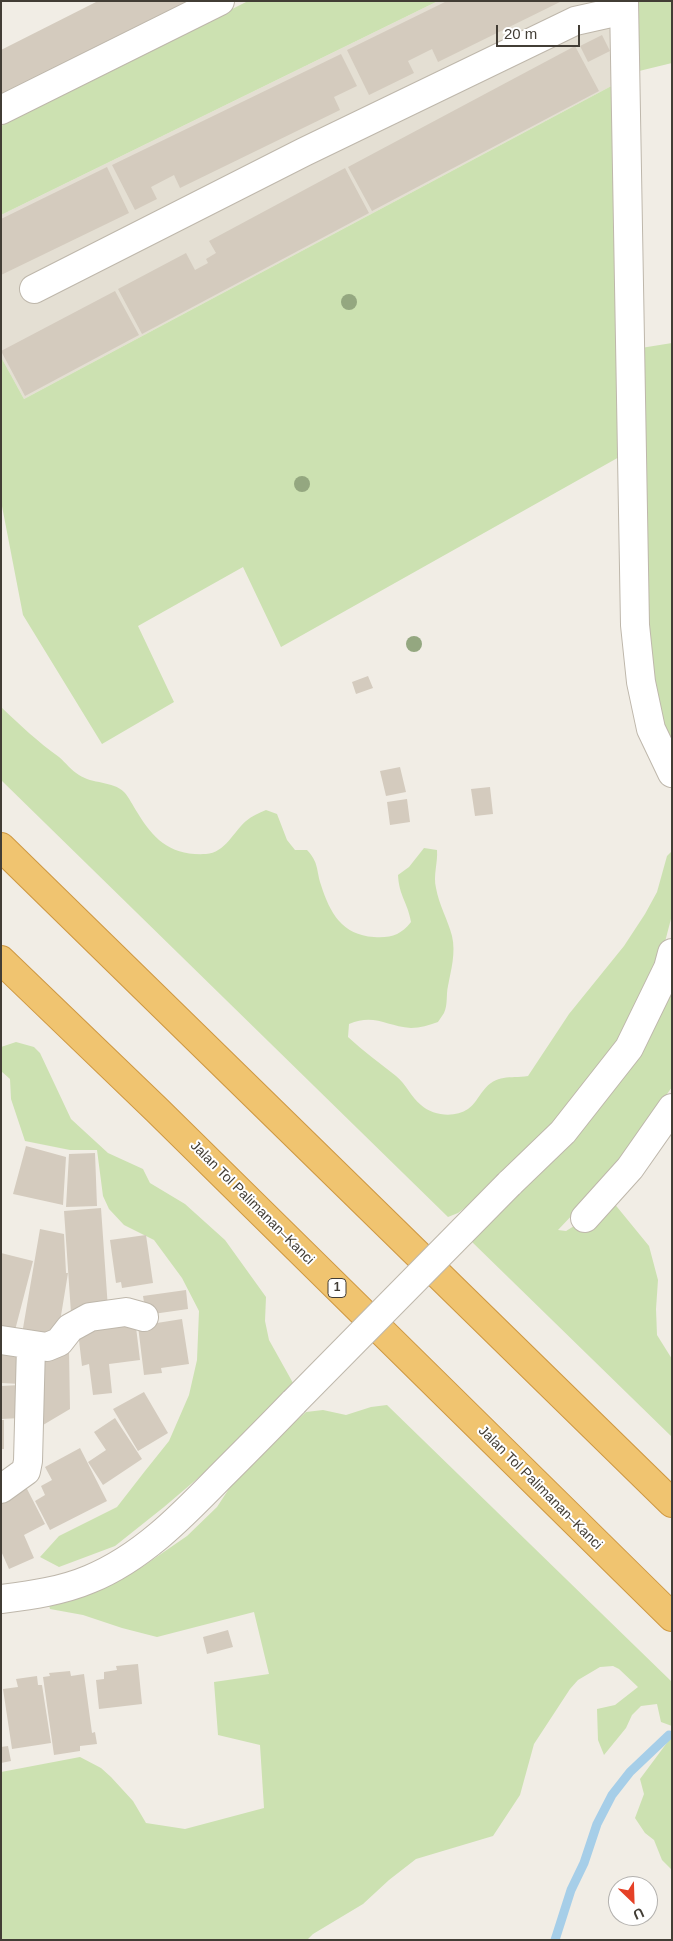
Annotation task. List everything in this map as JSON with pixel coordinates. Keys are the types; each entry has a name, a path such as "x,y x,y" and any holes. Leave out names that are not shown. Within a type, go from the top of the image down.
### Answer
{"highway":[{"path":"1,847 672,1503"},
{"name":"Jalan Tol Palimanan–Kanci","path":"1,960 164,1117 672,1617"}],"street":[{"path":"1,110 220,1"},
{"path":"34,289 304,152 575,20 624,5 635,625 641,682 651,729 672,773"},
{"path":"1,1599 56,1591 90,1579 116,1566 154,1540 187,1511 562,1132 629,1048 668,968 672,953"},
{"path":"585,1218 630,1168 672,1108"},
{"path":"1,1340 31,1346 48,1347 59,1342 70,1328 90,1317 126,1312 144,1318"},
{"path":"1,1489 26,1471 28,1461 31,1346"}],"shaded area":[{"path":"438,1 616,1 617,83 24,399 1,357 1,215"}],"green space":[{"path":"248,1 438,1 1,215 1,126"},
{"path":"633,1 672,1 672,63 635,72"},
{"path":"617,83 621,456 281,647 243,567 138,626 174,702 102,744 23,615 1,501 1,357 24,399"},
{"path":"672,343 672,752 651,680 647,616 641,348"},
{"path":"1,707 76,773 84,778 114,786 124,792 150,831 173,849 194,854 213,853 224,846 242,825 253,816 266,810 277,814 287,840 295,850 307,850 314,859 319,879 333,913 339,921 353,932 374,937 391,936 399,933 407,926 411,922 400,889 398,875 409,867 424,848 437,850 436,888 453,942 453,961 444,1013 438,1022 414,1028 373,1020 358,1021 349,1024 348,1037 396,1076 417,1102 432,1112 451,1115 463,1112 473,1105 493,1081 528,1076 569,1014 624,946 645,914 657,892 667,856 672,851 672,915 660,961 641,1006 604,1066 513,1171 458,1213 448,1217 1,780"},
{"path":"672,985 672,1087 610,1175 558,1230 566,1231 613,1202 649,1246 658,1280 657,1335 672,1359 672,1437 470,1240"},
{"path":"16,1042 34,1047 40,1053 71,1119 108,1153 143,1169 150,1183 185,1204 225,1240 266,1297 265,1321 269,1340 293,1383 224,1456 115,1546 59,1567 40,1557 59,1536 117,1507 169,1441 189,1395 197,1360 199,1311 182,1278 154,1240 124,1225 109,1209 103,1196 97,1150 70,1150 25,1141 11,1099 10,1079 1,1071 1,1047"},
{"path":"387,1405 672,1682 672,1726 661,1722 657,1704 641,1706 632,1715 626,1728 604,1755 598,1740 597,1709 615,1705 638,1687 619,1669 613,1666 600,1667 578,1680 570,1689 534,1744 520,1795 493,1836 416,1859 363,1904 313,1934 307,1940 1,1940 1,1772 80,1757 101,1768 111,1777 133,1801 146,1823 185,1829 264,1808 260,1745 218,1735 214,1682 269,1674 254,1612 157,1637 83,1615 50,1609 48,1601 99,1586 142,1567 187,1536 217,1507 242,1469 306,1412 323,1410 346,1415 371,1407"},
{"path":"672,1736 672,1870 662,1860 654,1840 645,1833 635,1818 644,1794 640,1779"}],"building":[{"path":"98,1 210,1 1,106 1,50"},
{"path":"447,1 562,1 438,62 432,49 408,61 414,73 369,95 347,50"},
{"path":"602,35 610,51 588,62 580,46"},
{"path":"575,46 599,91 372,211 348,167"},
{"path":"341,54 357,86 334,97 340,110 180,188 174,175 151,187 157,199 135,210 112,165"},
{"path":"107,167 129,213 1,275 1,219"},
{"path":"345,168 369,213 142,334 118,289 186,253 195,270 208,263 206,259 216,253 209,241"},
{"path":"115,291 139,335 25,396 1,351"},
{"path":"368,676 373,688 356,694 352,682"},
{"path":"400,767 406,792 386,796 380,771"},
{"path":"490,787 493,814 475,816 471,789"},
{"path":"407,799 410,822 390,825 387,802"},
{"path":"26,1146 66,1157 63,1205 13,1194"},
{"path":"95,1153 97,1206 66,1207 69,1154"},
{"path":"101,1208 108,1309 71,1313 64,1211"},
{"path":"40,1229 64,1234 66,1273 68,1273 57,1340 22,1334"},
{"path":"146,1235 153,1283 122,1288 121,1282 116,1283 110,1240"},
{"path":"1,1253 33,1261 13,1338 1,1335"},
{"path":"186,1290 188,1309 146,1315 143,1296"},
{"path":"135,1319 140,1360 109,1364 112,1393 93,1395 89,1364 82,1366 78,1332"},
{"path":"182,1319 189,1364 161,1368 162,1373 144,1375 138,1326"},
{"path":"1,1350 22,1351 21,1384 1,1383"},
{"path":"48,1350 69,1350 70,1409 38,1428 37,1361 48,1361"},
{"path":"20,1385 21,1418 1,1419 1,1386"},
{"path":"144,1392 168,1433 138,1451 113,1409"},
{"path":"115,1418 142,1459 103,1485 88,1462 106,1450 94,1432"},
{"path":"1,1420 4,1420 4,1449 1,1449"},
{"path":"80,1448 107,1501 50,1530 35,1501 45,1495 41,1486 52,1480 45,1467"},
{"path":"25,1485 45,1524 24,1535 34,1558 9,1569 1,1551 1,1499"},
{"path":"228,1630 233,1647 207,1654 203,1637"},
{"path":"138,1664 142,1704 99,1709 96,1680 104,1679 104,1672 117,1670 116,1666"},
{"path":"70,1671 71,1676 84,1674 92,1733 95,1732 97,1744 80,1746 80,1751 54,1755 43,1677 50,1676 49,1673"},
{"path":"37,1676 38,1685 42,1685 51,1743 12,1749 3,1689 18,1687 16,1679"},
{"path":"8,1746 11,1761 1,1763 1,1747"}],"waterway":[{"path":"555,1940 571,1890 584,1863 597,1824 612,1795 630,1772 669,1735"}]}
